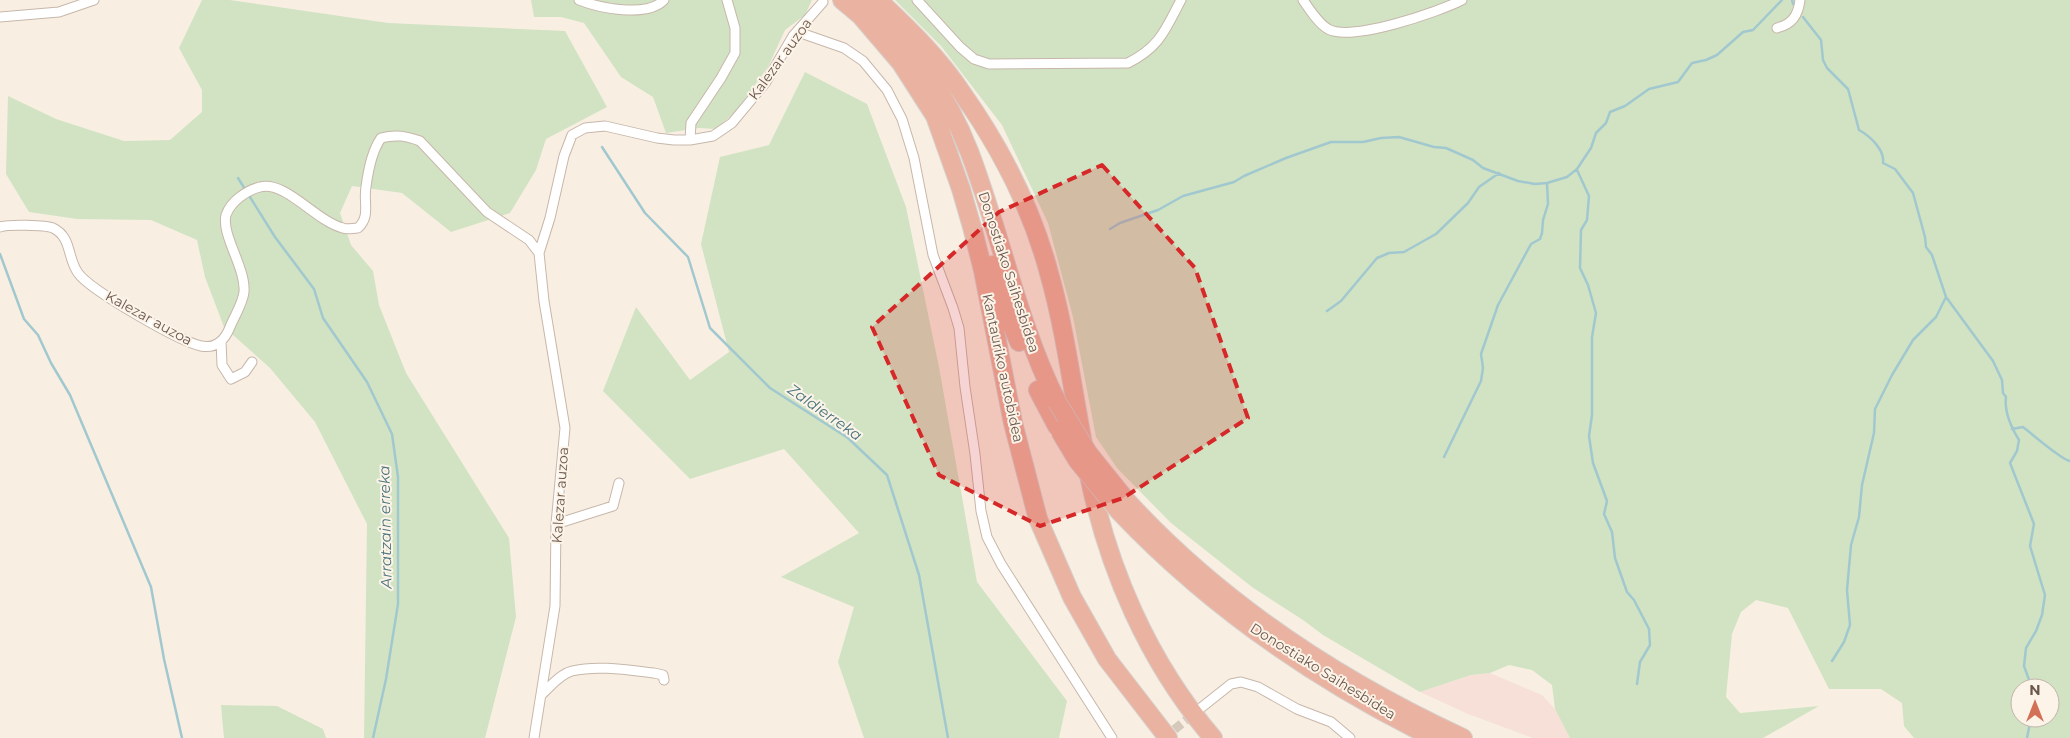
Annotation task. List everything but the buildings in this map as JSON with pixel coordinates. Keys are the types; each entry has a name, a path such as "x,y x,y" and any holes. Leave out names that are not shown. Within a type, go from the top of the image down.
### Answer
{"highway":[{"name":"Kantauriko autobidea","path":"842,0 860,14 901,63 935,116 961,189 983,270 1013,423 1038,520 1072,597 1107,659 1168,738"},
{"name":"Donostiako Saihesbidea","path":"864,0 895,32 922,65 957,124 969,150 992,216 1013,291 1031,342 1057,402 1122,505 1148,524 1186,559 1242,604 1286,636 1365,687 1463,738"},
{"path":"878,0 927,49 962,92 1003,159 1030,215 1049,273 1069,362 1095,504 1117,576 1149,645 1192,713 1213,738"},
{"name":"Donostiako Saihesbidea","path":"935,116 970,189 1006,310 1035,383 1078,461 1192,580 1270,641 1369,704 1434,738"}],"street":[{"path":"0,17 59,12 94,0"},
{"path":"579,0 604,8 637,10 661,3 664,0"},
{"path":"690,140 691,123 735,53 735,28 727,0"},
{"path":"917,0 960,47 974,59 989,64 1128,62 1145,54 1160,40 1181,0"},
{"path":"1303,0 1314,16 1328,29 1341,33 1406,21 1462,0"},
{"path":"1777,28 1787,26 1794,20 1800,0"},
{"name":"Kalezar auzoa","path":"534,738 555,606 556,524 565,428 544,301 539,253 550,218 564,156 572,134 585,128 605,126 657,138 690,140 713,136 732,123 766,82 798,32 823,2"},
{"path":"798,32 844,48 863,61 888,90 902,119 914,158 933,256 959,328 975,454 980,512 988,537 1001,564 1112,738"},
{"path":"252,362 244,372 230,379 222,365 221,341 226,337 244,294 243,278 226,230 226,215 233,205 247,192 262,186 280,189 323,219 344,229 358,228 364,222 367,209 365,189 376,146 381,138 393,135 407,136 420,141 487,212 529,240 539,253"},
{"name":"Kalezar auzoa","path":"0,226 52,227 66,238 78,273 103,293 190,343 204,346 216,345 221,341"},
{"path":"556,524 612,506 619,483"},
{"path":"540,695 562,676 571,671 594,669 654,672 663,675 664,680"},
{"path":"1202,707 1231,684 1241,682 1258,687 1297,709 1331,722 1350,738"}],"highlighted area":[{"path":"1102,165 1195,268 1248,418 1123,498 1040,526 939,475 872,327 999,212"}],"shaded area":[{"path":"1490,673 1542,695 1555,709 1570,738 1533,738 1468,714 1420,692 1471,675"}],"green space":[{"path":"202,0 230,0 388,23 565,31 607,107 546,139 536,170 510,213 451,232 402,193 352,186 340,213 351,245 373,271 379,305 406,373 509,538 516,617 485,738 364,738 367,524 315,422 270,368 224,327 205,277 197,240 151,220 77,219 29,212 6,174 8,96 56,119 124,141 170,140 202,112 202,90 179,48"},
{"path":"531,0 812,0 805,15 785,30 768,67 736,111 716,129 699,128 666,133 653,97 621,77 584,23 561,17 534,17"},
{"path":"895,0 2070,0 2070,738 1914,738 1904,726 1902,703 1881,689 1829,689 1788,608 1756,600 1741,612 1732,634 1726,697 1740,713 1819,706 1763,738 1570,738 1555,709 1552,685 1532,670 1509,665 1490,673 1471,675 1420,692 1323,635 1252,587 1171,523 1117,468 1096,437 1073,317 1048,223 1002,125 941,46"},
{"path":"805,72 867,104 906,207 939,367 977,582 1067,701 1059,738 864,738 838,662 854,607 781,577 859,533 784,449 690,479 603,391 636,307 690,380 729,352 701,244 720,157 769,145"},
{"path":"221,705 277,706 323,729 326,738 224,738"}],"waterway":[{"path":"1110,229 1120,223 1158,210 1183,196 1234,182 1286,158 1331,142 1363,142 1399,137 1434,147 1446,148 1473,160 1483,168 1518,181 1535,184 1547,183 1567,177 1577,169 1591,148 1596,133 1606,123 1610,112 1625,106 1649,89 1678,82 1692,63 1717,55 1743,32 1753,30 1782,0"},
{"path":"1792,0 1793,4"},
{"path":"1803,17 1821,40 1823,60 1827,68 1848,89 1859,130 1876,144 1882,153 1883,163 1895,169 1913,193 1926,247 1932,255 1946,297 1993,361 2002,380 2007,414 2019,440 2017,451 2010,463 2034,524 2030,546 2045,595 2042,615 2036,631 2026,648 2024,666 2028,678"},
{"name":"Zaldierreka","path":"602,147 645,213 688,257 710,328 770,388 848,438 887,475 919,575 948,738"},
{"path":"1577,170 1589,196 1587,220 1581,230 1580,268 1588,285 1596,313 1592,337 1592,415 1589,436 1593,463 1607,501 1604,514 1612,532 1615,558 1627,592 1634,600 1649,629 1650,645 1640,662 1637,684"},
{"path":"1327,311 1341,301 1377,258 1389,253 1404,252 1436,234 1468,203 1479,187 1499,173"},
{"name":"Arratzain erreka","path":"238,178 275,237 314,289 323,318 367,382 392,434 398,477 398,604 386,679 373,738"},
{"path":"1444,457 1481,381 1483,368 1481,354 1498,305 1531,244 1540,239 1548,204 1547,183"},
{"name":"Arratzain erreka","path":"0,254 24,319 38,335 51,363 70,395 151,587 164,659 182,738"},
{"path":"1832,661 1844,642 1850,625 1847,590 1851,545 1859,517 1862,485 1874,433 1875,409 1892,375 1913,340 1936,317 1946,297"},
{"path":"2012,429 2023,427 2054,452 2070,461"},
{"path":"2027,738 2029,728"}],"tunnel":[{"path":"1164,738 1196,712"}]}
